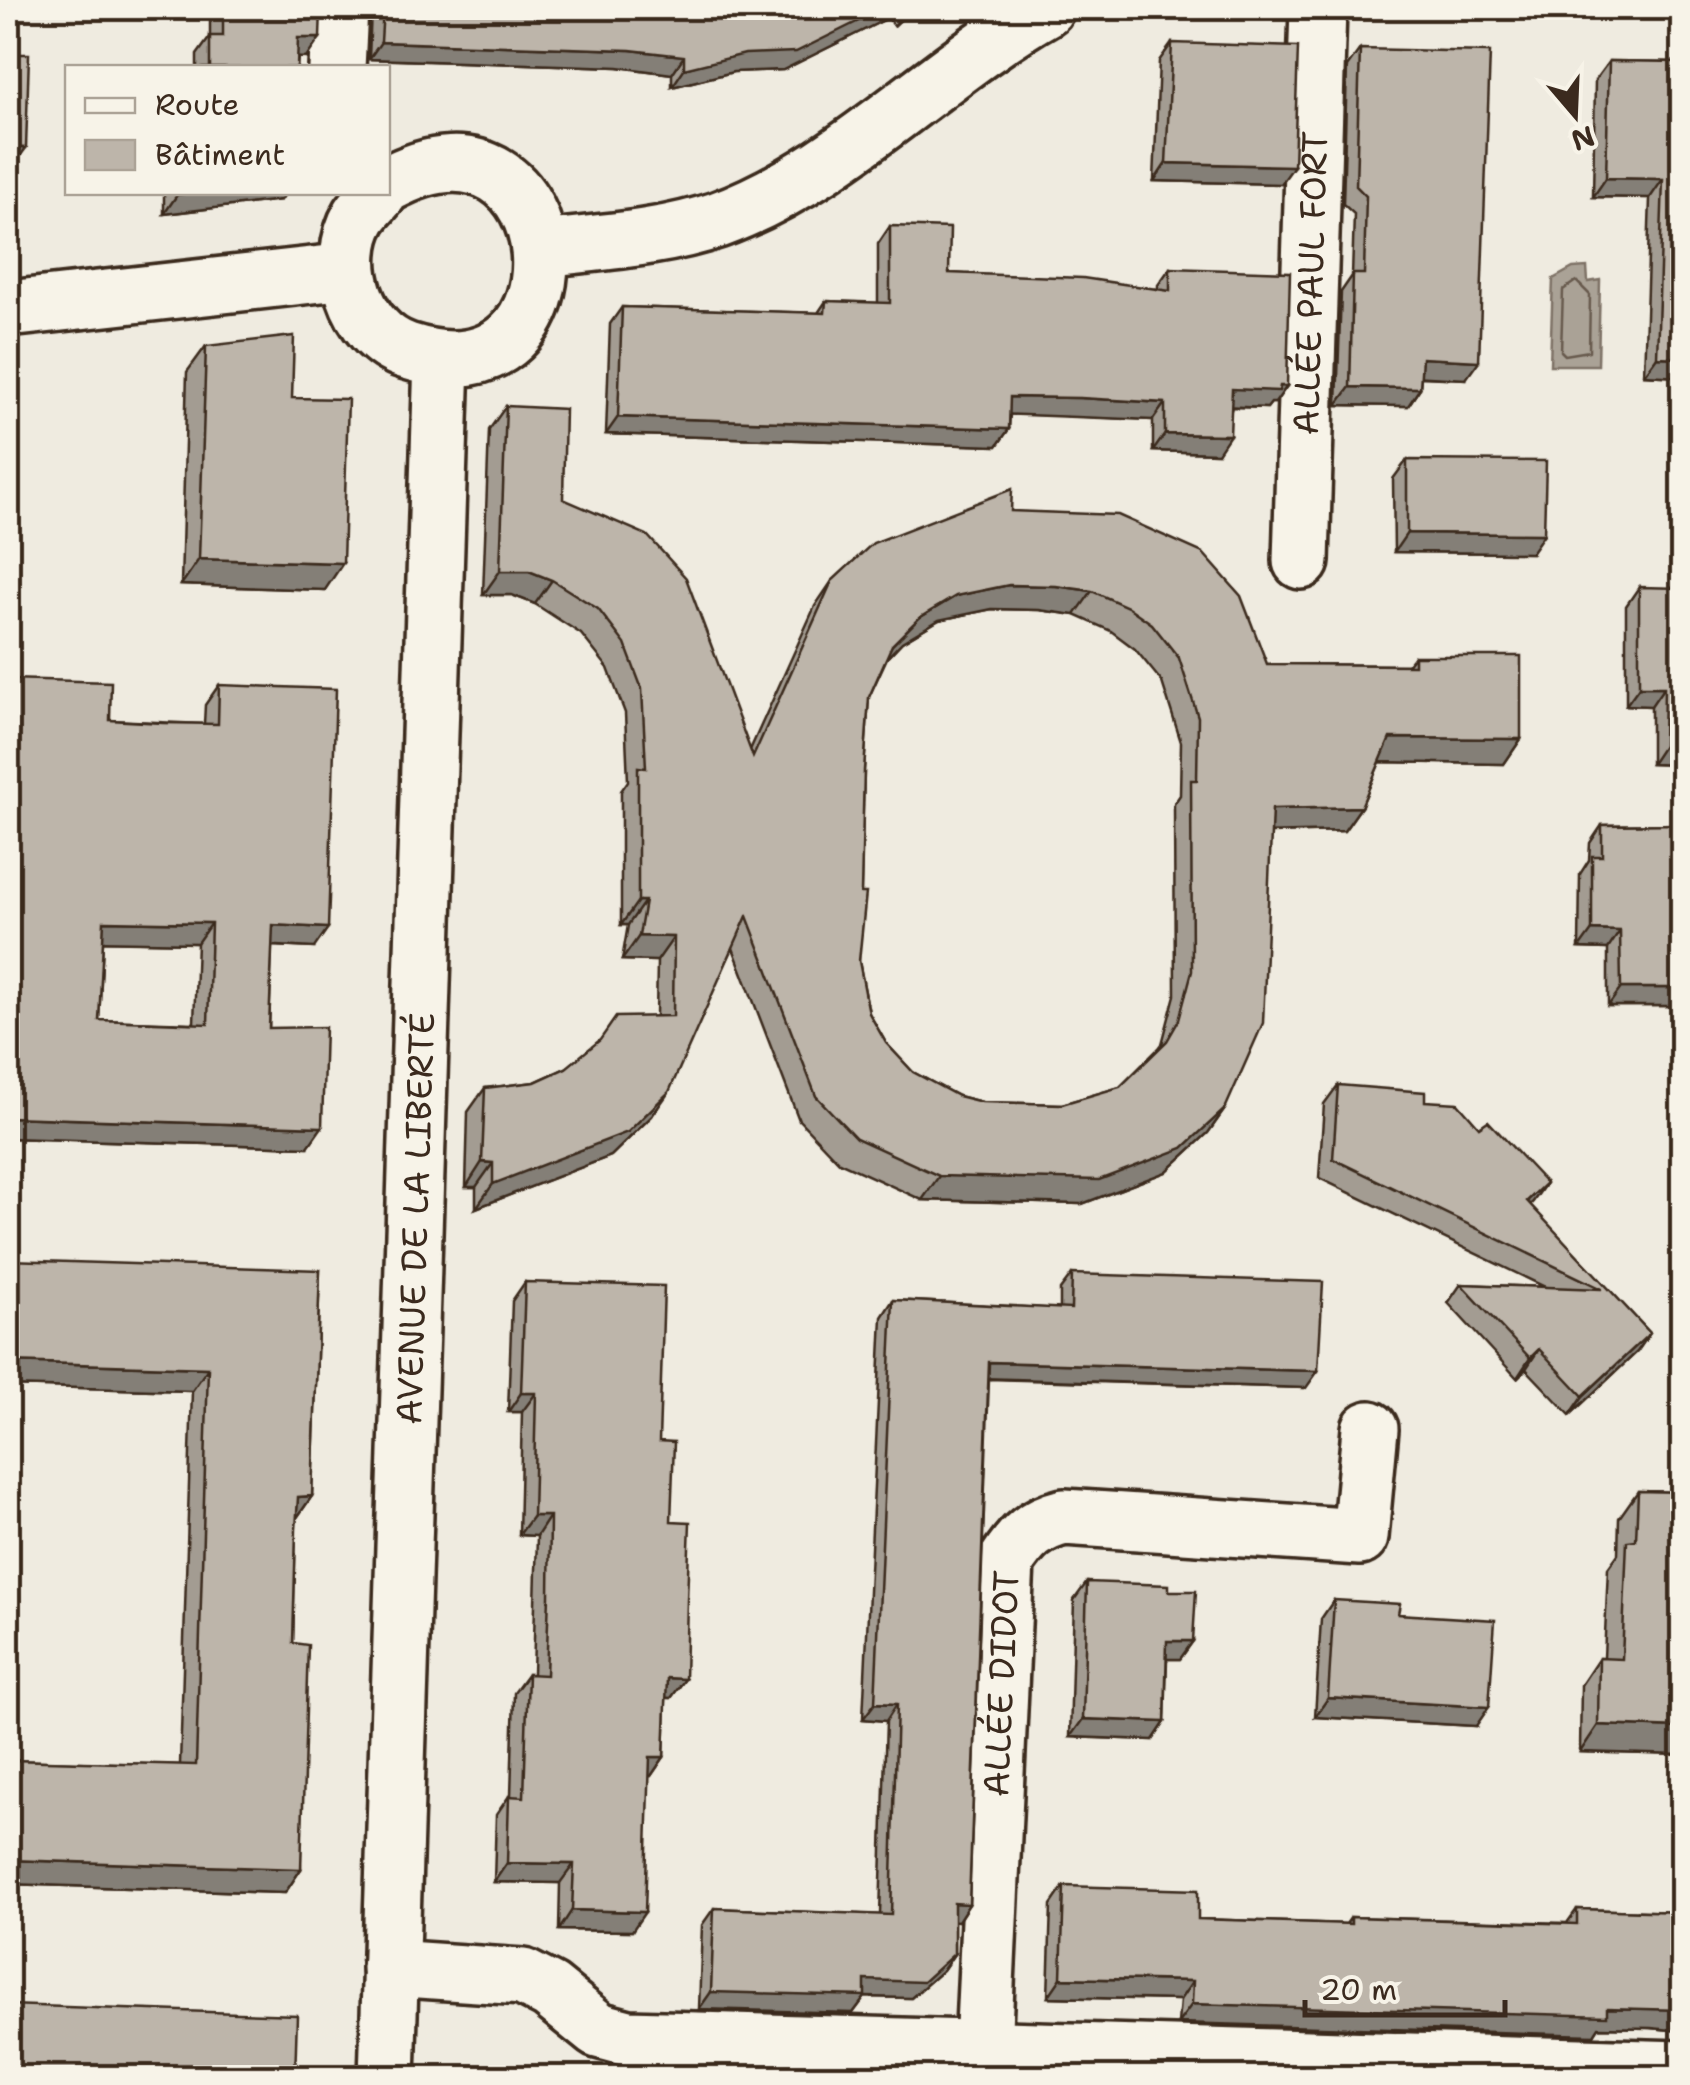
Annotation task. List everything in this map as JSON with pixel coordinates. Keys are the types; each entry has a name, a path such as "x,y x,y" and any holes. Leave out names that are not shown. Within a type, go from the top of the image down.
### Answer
{"street":[{"path":"337,65 340,8"},
{"path":"542,250 648,236 713,221 753,205 841,152 974,54 1046,8"},
{"name":"ALLÉE PAUL FORT","path":"1301,561 1318,8"},
{"path":"378,195 360,216 351,240 348,271 357,303 376,330 403,350 442,359 485,351 519,326 538,293 542,250 528,211 516,194 476,170 450,164 414,170 390,183"},
{"path":"8,309 348,271"},
{"name":"AVENUE DE LA LIBERTÉ","path":"387,2078 442,359"},
{"name":"ALLÉE DIDOT","path":"983,2048 1006,1562 1022,1536 1043,1522 1064,1517 1360,1536 1370,1429"},
{"path":"390,1968 523,1977 550,1991 598,2030 628,2038 1682,2068"}],"water":[{"path":"1587,267 1588,282 1600,280 1598,365 1550,365 1553,279 1573,268"}],"building":[{"path":"223,8 321,8 320,38 298,38 297,65 210,65 210,36 223,36"},
{"path":"383,8 885,8 796,52 745,54 684,69 684,56 630,50 381,42"},
{"path":"1172,43 1298,47 1294,166 1166,163"},
{"path":"1360,49 1490,52 1479,361 1422,358 1420,388 1350,387 1353,274 1364,274 1366,196 1356,186"},
{"path":"8,54 29,54 26,148 8,147"},
{"path":"1609,61 1682,62 1682,358 1657,357 1663,179 1606,178"},
{"path":"890,226 950,228 949,273 1083,278 1170,291 1170,268 1290,272 1287,386 1280,386 1279,391 1232,389 1230,435 1165,434 1165,403 1080,398 1010,397 1009,429 618,417 622,307 825,313 826,301 890,303"},
{"path":"294,336 292,398 348,399 343,563 199,559 206,346"},
{"path":"506,406 565,409 563,499 647,535 686,578 753,757 832,581 873,543 1012,489 1011,511 1118,515 1203,553 1241,596 1267,664 1414,665 1414,656 1521,656 1521,739 1390,738 1361,807 1272,809 1263,1023 1225,1109 1183,1148 1099,1180 939,1176 856,1138 816,1096 747,916 669,1092 628,1132 493,1184 493,1163 482,1162 485,1088 535,1082 566,1068 600,1040 616,1017 673,1016 674,937 639,936 645,901 638,901 638,767 646,768 642,689 625,644 598,609 552,580 529,571 500,571","holes":["1009,585 1092,591 1128,607 1152,624 1179,658 1198,717 1197,780 1191,780 1192,971 1179,1020 1167,1041 1120,1087 1062,1104 982,1102 958,1096 913,1072 886,1043 869,1013 859,961 866,893 861,893 869,697 892,645 919,618 956,596"]},
{"path":"1407,460 1546,461 1544,534 1407,533"},
{"path":"1639,587 1682,588 1682,746 1663,746 1664,687 1639,687"},
{"path":"8,679 111,682 110,720 163,723 218,724 219,685 336,689 328,928 273,925 269,1028 325,1027 322,1127 8,1117","holes":["104,921 211,923 208,1024 99,1020"]},
{"path":"1682,824 1682,988 1621,988 1620,931 1592,930 1592,856 1602,856 1602,825"},
{"path":"1338,1085 1425,1092 1425,1101 1458,1103 1479,1127 1488,1121 1546,1183 1527,1201 1650,1333 1583,1396 1539,1349 1530,1358 1461,1284 1602,1289 1333,1159"},
{"path":"8,1260 320,1270 312,1496 298,1497 296,1530 293,1643 308,1645 301,1869 8,1860 8,1760 196,1765 208,1368 8,1362"},
{"path":"1072,1274 1323,1282 1318,1371 989,1362 969,1904 954,1903 954,1954 923,1982 865,1980 865,1996 711,1992 714,1908 891,1915 897,1704 875,1703 893,1300 1071,1309"},
{"path":"525,1282 664,1286 659,1441 674,1442 671,1521 690,1522 685,1679 667,1678 664,1757 650,1757 645,1912 572,1910 574,1864 507,1863 509,1796 524,1797 528,1674 546,1675 549,1596 550,1516 533,1516 536,1393 521,1393"},
{"path":"1638,1491 1682,1492 1682,1728 1598,1725 1599,1658 1622,1659 1627,1541 1636,1540"},
{"path":"1087,1582 1169,1585 1169,1591 1196,1591 1193,1641 1167,1641 1165,1722 1083,1719"},
{"path":"1334,1600 1400,1604 1398,1614 1495,1620 1489,1707 1328,1698"},
{"path":"1064,1886 1198,1890 1198,1919 1351,1924 1351,1917 1577,1924 1577,1909 1682,1912 1682,2010 1607,2008 1607,2016 1192,2004 1193,1981 1061,1978"},
{"path":"8,2005 297,2015 295,2078 8,2078"},
{"path":"483,2072 632,2078 483,2078"}]}
